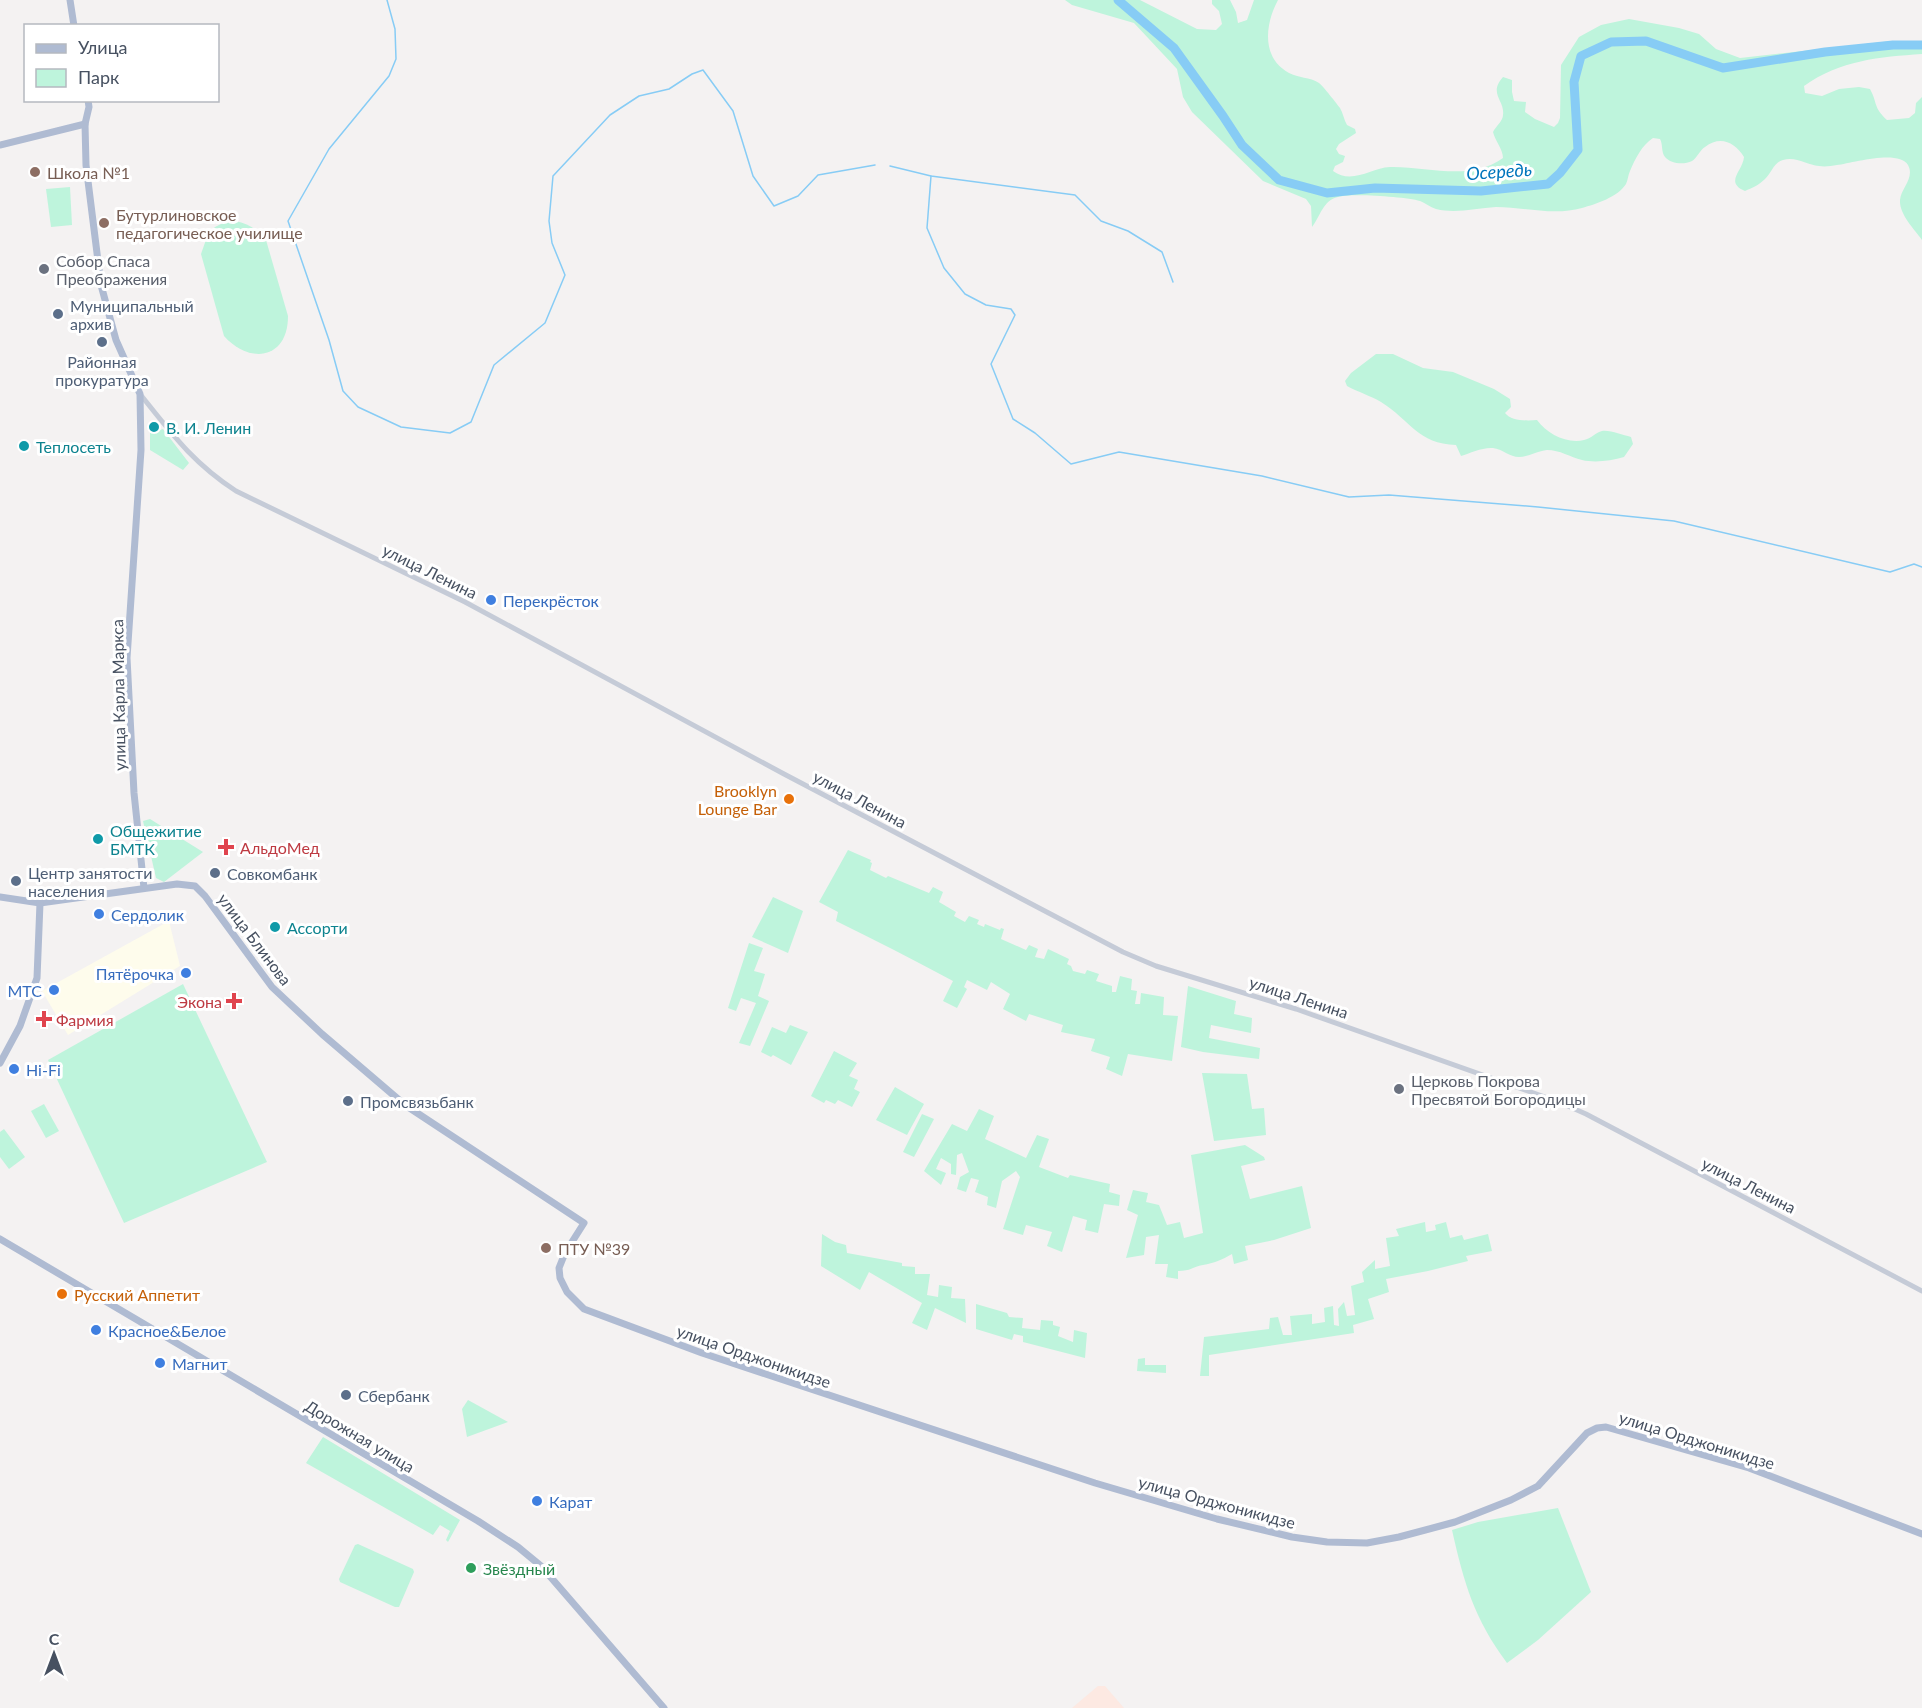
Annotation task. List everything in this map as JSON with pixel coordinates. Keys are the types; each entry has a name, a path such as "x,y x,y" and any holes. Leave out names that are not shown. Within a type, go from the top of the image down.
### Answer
{"main road":[{"path":"70,1 74,24"},
{"name":"улица Ленина","path":"88,102 85,124 86,165 101,285 117,340 140,394"},
{"path":"0,145 85,124"},
{"name":"улица Карла Маркса","path":"140,394 141,450 127,646 134,793 144,888"},
{"name":"улица Блинова","path":"0,897 40,903 183,883 191,884 201,890 272,987 378,1083 405,1104 584,1222"},
{"path":"0,1063 20,1026 37,978 40,903"},
{"name":"улица Орджоникидзе","path":"584,1222 565,1253 559,1269 560,1278 567,1292 584,1310 604,1319 748,1369 1095,1483 1217,1519 1292,1538 1367,1543 1455,1522 1511,1500 1538,1486 1587,1433 1606,1427 1749,1468 1922,1534"},
{"name":"Дорожная улица","path":"0,1239 478,1521 518,1547 541,1566 568,1595 664,1708"}],"street":[{"name":"улица Ленина","path":"140,394 193,459 236,491 465,602 780,772 1123,952 1156,966 1296,1009 1565,1104 1922,1292"}],"shaded area":[{"path":"169,921 180,966 68,1035 42,991"},
{"path":"1098,1686 1105,1686 1124,1708 1072,1708"}],"green space":[{"path":"1065,0 1140,0 1197,29 1216,30 1222,24 1219,11 1212,4 1212,0 1230,0 1238,23 1247,20 1254,0 1278,0 1268,30 1270,50 1280,67 1296,76 1319,83 1340,108 1347,125 1355,129 1356,133 1339,144 1336,149 1339,154 1345,156 1343,162 1335,166 1333,171 1347,176 1362,175 1390,167 1462,171 1490,165 1503,158 1493,132 1503,117 1497,88 1503,77 1512,80 1514,101 1526,102 1525,112 1554,127 1560,118 1561,65 1579,37 1601,25 1629,19 1679,28 1699,34 1716,49 1740,58 1892,41 1922,41 1922,54 1861,61 1846,65 1804,86 1805,93 1822,96 1839,89 1859,87 1870,89 1878,108 1887,120 1909,118 1915,113 1916,103 1922,97 1922,240 1900,205 1901,196 1910,174 1908,165 1903,160 1886,157 1824,166 1788,159 1777,163 1763,181 1745,191 1739,188 1735,180 1744,157 1732,144 1716,141 1703,148 1692,161 1678,163 1665,157 1660,139 1653,138 1639,153 1626,184 1618,193 1582,208 1550,211 1496,207 1451,211 1436,209 1420,201 1355,195 1333,199 1322,209 1312,227 1311,206 1306,199 1263,181 1192,112 1183,97 1177,69 1134,23 1072,5"},
{"path":"70,187 72,225 51,227 46,189"},
{"path":"235,221 252,228 266,240 288,316 282,341 275,349 266,353 256,354 245,351 224,336 201,254 208,234 215,227 225,222"},
{"path":"1376,354 1393,354 1423,368 1453,372 1494,389 1510,399 1511,407 1505,413 1508,416 1520,420 1537,420 1558,437 1578,441 1605,431 1631,437 1633,444 1624,457 1603,461 1582,460 1552,450 1516,457 1489,448 1461,456 1456,445 1443,444 1423,436 1381,402 1347,386 1345,381 1351,373"},
{"path":"163,429 189,463 183,470 150,450 150,433"},
{"path":"150,819 203,852 164,882 156,878 143,821"},
{"path":"848,850 871,860 870,870 886,878 888,876 929,893 933,887 943,892 939,902 956,912 954,916 965,922 969,916 979,920 977,924 984,927 985,924 1000,930 1004,929 1001,939 1026,950 1029,945 1038,949 1035,957 1044,959 1048,949 1069,959 1067,964 1073,971 1085,974 1087,970 1099,974 1096,981 1112,986 1112,992 1116,992 1120,976 1132,979 1131,990 1137,991 1135,1004 1140,1004 1141,993 1164,997 1163,1015 1178,1016 1172,1061 1128,1054 1122,1076 1106,1069 1110,1057 1091,1051 1095,1039 1061,1032 1063,1025 1029,1014 1026,1021 1003,1009 1010,994 991,982 987,990 967,980 964,987 967,989 957,1008 943,1001 953,981 836,921 838,912 819,902"},
{"path":"773,897 803,911 788,953 752,937"},
{"path":"749,943 763,948 754,971 765,974 758,996 769,1001 750,1046 739,1043 756,1003 741,998 736,1011 728,1008"},
{"path":"183,984 267,1162 124,1223 48,1060"},
{"path":"1188,986 1236,1001 1234,1014 1252,1018 1251,1033 1211,1025 1209,1038 1260,1048 1259,1059 1181,1047"},
{"path":"790,1025 808,1032 791,1065 773,1055 771,1057 761,1052 772,1027 786,1033"},
{"path":"834,1051 857,1063 849,1076 858,1080 854,1089 860,1092 852,1107 838,1100 835,1104 826,1100 824,1103 811,1096"},
{"path":"1202,1073 1247,1074 1252,1109 1264,1108 1266,1135 1214,1141"},
{"path":"895,1087 924,1104 907,1135 876,1120"},
{"path":"44,1104 59,1131 46,1138 31,1111"},
{"path":"979,1109 994,1116 985,1139 1026,1158 1037,1135 1049,1139 1039,1167 1068,1178 1070,1175 1110,1184 1109,1192 1120,1195 1119,1206 1104,1204 1098,1233 1085,1230 1087,1220 1073,1216 1062,1252 1047,1246 1052,1232 1026,1225 1023,1235 1003,1229 1020,1177 1016,1171 1002,1181 996,1208 987,1205 988,1197 975,1192 979,1180 971,1178 966,1192 957,1189 960,1177 969,1172 962,1153 957,1155 956,1175 951,1174 951,1164 941,1158 936,1169 946,1173 941,1185 924,1171 952,1124 967,1131"},
{"path":"922,1114 934,1119 914,1157 903,1152"},
{"path":"4,1129 25,1157 9,1169 0,1157 0,1132"},
{"path":"1245,1145 1265,1160 1241,1166 1250,1199 1302,1186 1311,1228 1274,1240 1245,1246 1248,1260 1234,1264 1232,1254 1221,1260 1178,1271 1178,1279 1166,1277 1168,1264 1155,1264 1159,1235 1146,1237 1144,1255 1126,1258 1138,1215 1127,1210 1133,1190 1148,1193 1146,1202 1159,1205 1167,1225 1180,1222 1184,1238 1203,1233 1191,1155"},
{"path":"1425,1222 1426,1232 1436,1230 1435,1225 1446,1222 1450,1238 1462,1235 1464,1240 1488,1234 1492,1251 1466,1256 1468,1261 1386,1279 1389,1292 1368,1299 1374,1319 1353,1325 1354,1333 1209,1355 1209,1376 1200,1376 1204,1337 1269,1329 1270,1318 1278,1317 1283,1335 1292,1335 1290,1316 1312,1314 1312,1324 1325,1322 1324,1308 1333,1306 1334,1325 1339,1326 1338,1309 1344,1302 1347,1316 1355,1315 1351,1286 1364,1282 1362,1272 1375,1260 1375,1269 1390,1266 1386,1238 1399,1236 1396,1229"},
{"path":"822,1234 835,1242 846,1245 847,1253 902,1263 902,1266 915,1267 915,1274 930,1274 927,1295 938,1297 939,1285 952,1287 951,1298 965,1299 966,1323 935,1308 927,1330 912,1323 922,1303 869,1272 860,1290 821,1266"},
{"path":"976,1304 1007,1313 1009,1317 1023,1318 1022,1328 1040,1330 1041,1320 1053,1321 1053,1325 1060,1327 1058,1336 1073,1342 1074,1330 1087,1333 1085,1358 1023,1342 1023,1336 1014,1334 1012,1340 976,1329"},
{"path":"1145,1358 1145,1365 1166,1365 1166,1373 1137,1371 1138,1359"},
{"path":"468,1400 508,1422 467,1437 462,1409"},
{"path":"323,1437 460,1520 448,1542 446,1540 450,1531 440,1525 433,1535 306,1463"},
{"path":"1558,1508 1591,1592 1538,1640 1507,1663 1478,1616 1461,1567 1452,1530 1478,1522"},
{"path":"358,1544 413,1569 414,1572 399,1607 340,1582 339,1579 355,1545"}],"waterway":[{"path":"387,0 395,29 396,59 389,76 329,149 288,221 329,340 343,391 358,407 401,427 450,433 471,422 494,365 545,323 565,275 552,243 549,221 553,176 610,115 639,96 669,89 692,74 703,70 733,111 753,176 774,206 798,196 818,175 875,165"},
{"name":"Осередь","path":"1118,0 1174,48 1242,145 1279,180 1327,193 1375,188 1481,191 1548,184 1578,150 1574,82 1581,56 1611,42 1646,41 1723,68 1825,52 1893,45 1922,45"},
{"path":"890,166 931,176 1075,195 1101,221 1128,231 1162,252 1173,282"},
{"path":"931,176 927,228 944,268 965,294 986,305 1011,309 1015,315 991,364 1013,419 1035,433 1071,464 1119,452 1262,476 1349,497 1389,495 1674,521 1890,572 1914,564 1922,567"}],"place":[{"name":"Школа №1","path":"35,172"},
{"name":"Бутурлиновское педагогическое училище","path":"104,223"},
{"name":"Собор Спаса Преображения","path":"44,269"},
{"name":"Муниципальный архив","path":"58,314"},
{"name":"Районная прокуратура","path":"102,342"},
{"name":"В. И. Ленин","path":"154,427"},
{"name":"Теплосеть","path":"24,446"},
{"name":"Перекрёсток","path":"491,600"},
{"name":"Brooklyn Lounge Bar","path":"789,799"},
{"name":"Общежитие БМТК","path":"98,839"},
{"name":"АльдоМед","path":"226,847"},
{"name":"Совкомбанк","path":"215,873"},
{"name":"Центр занятости населения","path":"16,881"},
{"name":"Сердолик","path":"99,914"},
{"name":"Ассорти","path":"275,927"},
{"name":"Пятёрочка","path":"186,973"},
{"name":"МТС","path":"54,990"},
{"name":"Экона","path":"234,1001"},
{"name":"Фармия","path":"44,1019"},
{"name":"Hi-Fi","path":"14,1069"},
{"name":"Церковь Покрова Пресвятой Богородицы","path":"1399,1089"},
{"name":"Промсвязьбанк","path":"348,1101"},
{"name":"ПТУ №39","path":"546,1248"},
{"name":"Русский Аппетит","path":"62,1294"},
{"name":"Красное&Белое","path":"96,1330"},
{"name":"Магнит","path":"160,1363"},
{"name":"Сбербанк","path":"346,1395"},
{"name":"Карат","path":"537,1501"},
{"name":"Звёздный","path":"471,1568"}]}
